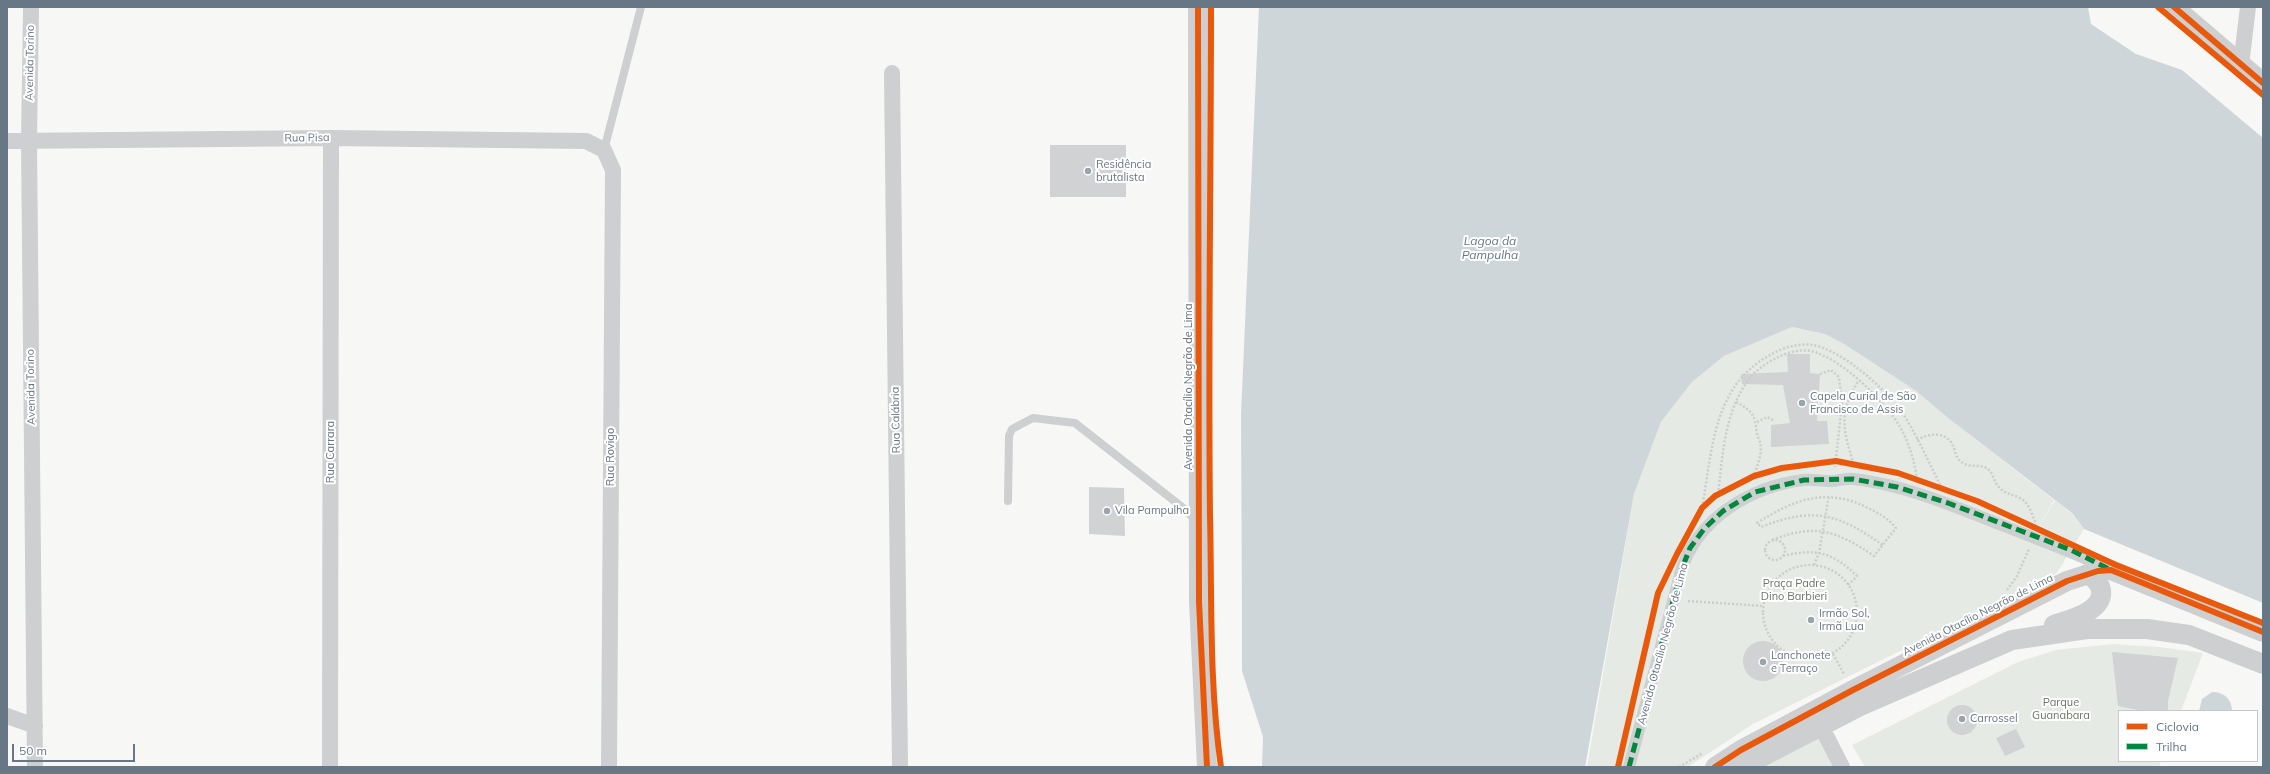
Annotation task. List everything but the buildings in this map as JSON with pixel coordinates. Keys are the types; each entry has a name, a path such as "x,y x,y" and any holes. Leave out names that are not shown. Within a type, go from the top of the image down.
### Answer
{"street":[{"name":"Avenida Torino","path":"31,7 29,142 35,726 34,767"},
{"name":"Avenida Otacílio Negrão de Lima","path":"1198,7 1199,602 1207,767"},
{"path":"2174,7 2263,83"},
{"path":"2241,65 2248,7"},
{"name":"Rua Calábria","path":"892,73 900,767"},
{"name":"Rua Pisa","path":"7,141 29,142 331,138 586,141 604,150"},
{"name":"Rua Carrara","path":"330,767 331,138"},
{"name":"Rua Rovigo","path":"604,150 613,170 605,765"},
{"name":"Avenida Otacílio Negrão de Lima","path":"1629,767 1673,600 1690,548 1704,529 1723,511 1755,492 1804,480 1832,481 1853,479 1897,487 2036,533 2111,570 2263,632"},
{"name":"Avenida Otacílio Negrão de Lima","path":"1715,767 1741,750 1853,690 2067,581 2087,574 2111,570"},
{"path":"1742,767 1867,702 2012,640 2091,610 2101,594 2101,586 2097,579 2087,574"},
{"path":"2012,640 2087,629 2147,629 2189,635 2263,664"},
{"path":"7,716 35,726"},
{"path":"1821,726 1842,767"}],"lane":[{"path":"604,150 641,7"},
{"path":"1008,501 1009,436 1012,429 1033,418 1075,423 1199,522"}],"path":[{"path":"1702,508 1719,423 1728,398 1744,374 1760,360 1797,344 1813,345 1826,350 1844,360 1876,383 1901,412 1917,440 1948,504"},
{"path":"1718,495 1725,438 1736,402 1750,378 1766,362 1787,354 1811,351 1830,360 1859,380 1883,402 1900,427 1913,454 1918,480"},
{"path":"1814,565 1819,552 1832,481 1842,404 1840,378 1831,370 1820,374"},
{"path":"1854,464 1846,441 1844,417 1846,404 1859,380"},
{"path":"1736,402 1752,413 1757,422 1757,435 1760,442 1760,452 1754,476"},
{"path":"1757,422 1767,417 1775,421"},
{"path":"1917,440 1933,434 1942,436 1951,443 1957,459 1964,464 1985,467 1992,474 1998,486 2006,494 2021,498 2029,507 2036,533 2017,576"},
{"path":"1848,585 1857,576 1834,557 1819,552 1802,551 1783,556 1775,560 1766,556 1765,546 1772,540 1789,533 1806,530 1823,532 1848,538 1874,556 1884,546 1896,528 1887,517 1853,500 1829,496 1801,500 1788,504 1757,523 1761,527 1790,517 1826,515 1844,521 1868,533 1884,546"},
{"path":"1772,540 1782,543 1785,549 1783,556"},
{"path":"1814,565 1833,572 1848,585 1854,596 1857,609 1856,622 1851,635 1844,646 1833,654 1819,659 1804,659 1789,655 1768,635 1763,621 1763,606 1769,589 1780,576 1796,567 1814,565"},
{"path":"1673,600 1763,606"},
{"path":"1833,654 1844,675"}],"green space":[{"name":"Praça Padre Dino Barbieri","path":"1792,327 1825,334 1844,344 1916,391 1948,418 2054,500 2035,534 2055,500 2072,514 2084,529 2057,573 1753,724 1688,767 1587,767 1634,494 1661,422 1692,382 1724,356","holes":["1804,477 1854,477 1899,485 2035,534 1896,489 1853,481 1831,483 1803,482 1756,494 1724,513 1706,530 1682,570 1656,566 1681,569 1703,528 1724,508 1763,489"]},
{"name":"Parque Guanabara","path":"2113,644 2159,647 2203,653 2181,710 2118,710 2118,762 2161,762 2159,767 1865,767 1852,745 2018,662 2056,650"},
{"path":"1815,726 1836,767 1746,767"}],"water":[{"name":"Lagoa da Pampulha","path":"1259,7 2088,7 2091,24 2136,54 2182,70 2263,138 2263,603 2084,529 2072,513 1948,418 1916,391 1844,344 1825,334 1792,327 1724,356 1692,382 1661,422 1634,494 1585,767 1262,767 1263,737 1242,671 1241,414"},
{"path":"2212,692 2220,693 2229,700 2232,710 2199,710 2202,699"}],"marked path":[{"path":"1629,767 1681,571 1690,548 1704,529 1723,511 1755,492 1804,480 1853,479 1897,487 1948,503 2071,550 2109,569"}],"cycle path":[{"path":"1198,7 1199,602 1207,767"},
{"path":"1211,7 1209,388 1211,610 1214,704 1221,767"},
{"path":"2158,7 2263,95"},
{"path":"2174,7 2263,83"},
{"path":"1618,767 1658,593 1702,508 1715,496 1754,476 1782,468 1836,461 1898,473 1977,501 2116,565 2263,623"},
{"path":"1715,767 1741,750 1853,690 2067,581 2098,571 2111,570 2263,632"}],"place":[{"name":"Residência brutalista","path":"1088,171"},
{"name":"Capela Curial de São Francisco de Assis","path":"1802,403"},
{"name":"Vila Pampulha","path":"1107,511"},
{"name":"Irmão Sol, Irmã Lua","path":"1811,620"},
{"name":"Lanchonete e Terraço","path":"1763,662"},
{"name":"Carrossel","path":"1962,719"}]}
